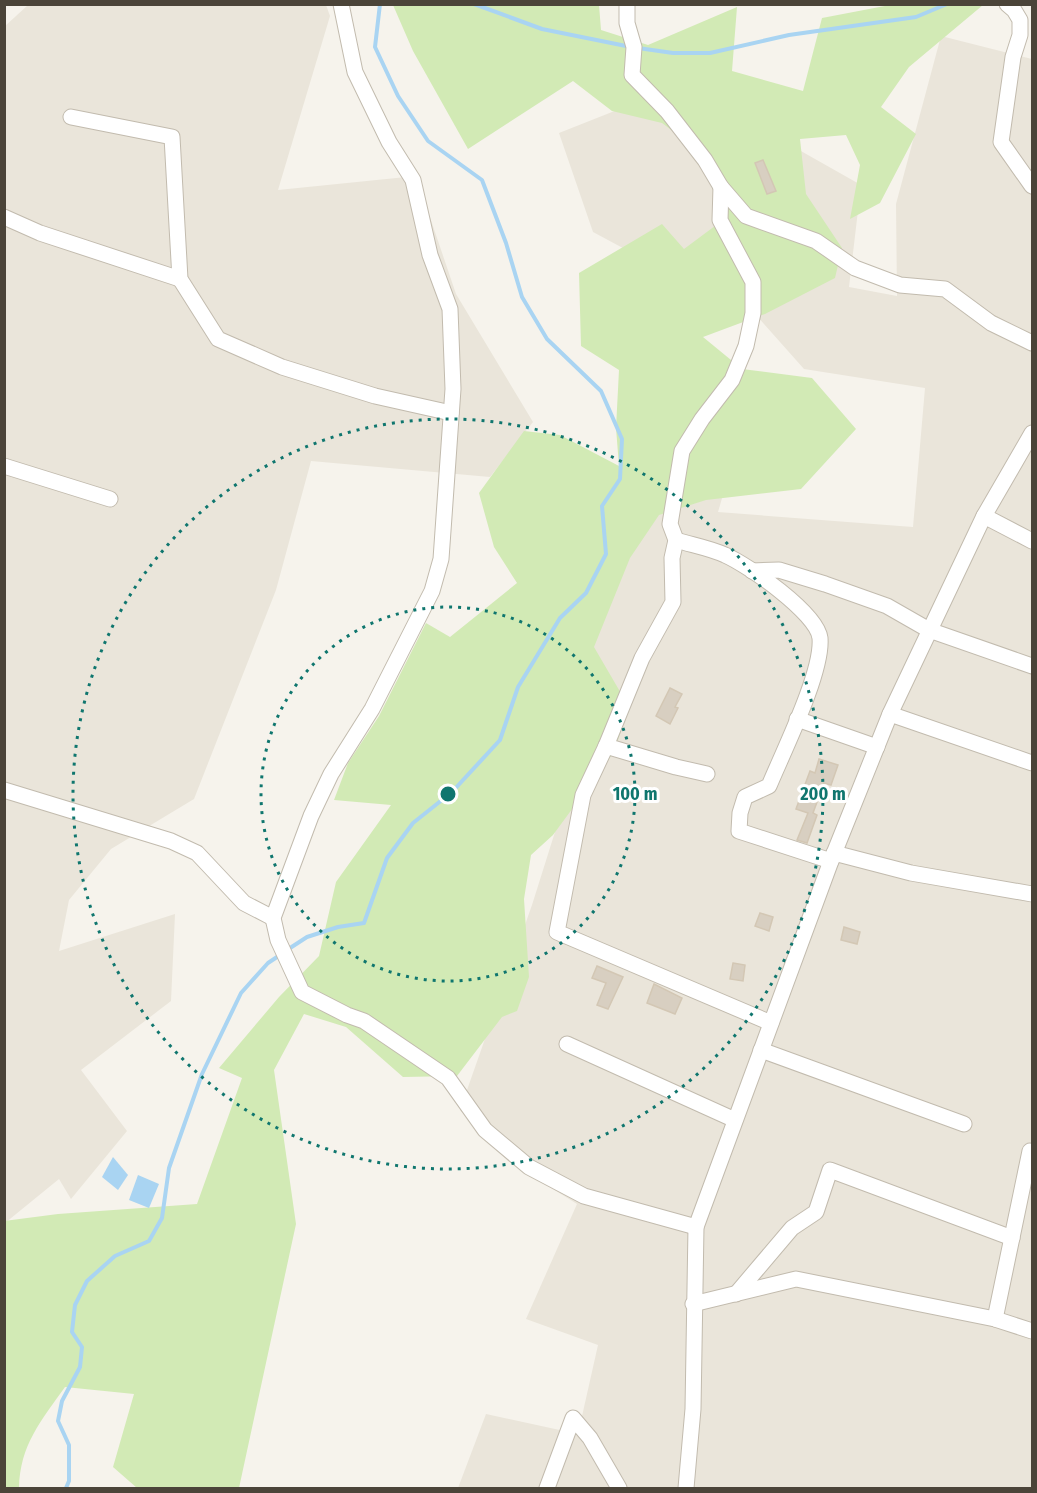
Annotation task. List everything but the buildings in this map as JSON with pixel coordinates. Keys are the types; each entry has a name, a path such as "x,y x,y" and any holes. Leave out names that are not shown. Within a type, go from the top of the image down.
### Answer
{"street":[{"path":"340,4 354,72 389,142 413,180 430,255 450,309 453,389 441,560 432,591 372,709 331,774 292,864 273,918 278,940 302,992 347,1016 364,1021 448,1078 485,1130 529,1167 584,1196 696,1227"},
{"path":"627,4 627,23 634,47 632,75 667,111 705,160 721,187 746,216 816,241 855,268 900,285 945,289 991,324 1032,343"},
{"path":"1010,7 1020,20 1020,35 1012,57 1001,141 1032,186"},
{"path":"71,117 172,137 180,279 218,339 282,367 375,396 451,413"},
{"path":"721,187 720,220 753,282 753,313 746,346 732,380 702,419 682,451 670,524 676,540 672,558 673,602 642,658 583,795 557,932 771,1023"},
{"path":"4,217 40,233 180,279"},
{"path":"686,1488 693,1409 696,1227 833,857 890,714 984,516 1032,433"},
{"path":"4,466 110,499"},
{"path":"984,516 1032,542"},
{"path":"676,540 724,555 752,571 811,618 820,637 817,665 797,719 769,786 745,797 740,813 739,831 833,857 1032,894"},
{"path":"752,571 779,570 825,584 888,606 929,630 1032,666"},
{"path":"890,714 1032,763"},
{"path":"797,719 877,747"},
{"path":"606,746 707,774"},
{"path":"4,790 171,841 197,853 244,903 273,918"},
{"path":"567,1044 735,1120"},
{"path":"761,1050 964,1124"},
{"path":"995,1319 1030,1151"},
{"path":"736,1294 792,1228 816,1212 830,1170 1012,1238"},
{"path":"693,1304 796,1279 995,1319 1032,1331"},
{"path":"547,1488 573,1418 590,1438 619,1488"}],"shaded area":[{"path":"28,5 326,5 330,16 278,190 416,176 456,294 533,422 490,477 311,461 276,590 194,799 111,849 69,900 59,951 175,914 171,1001 81,1070 127,1131 71,1199 59,1179 5,1223 4,27"},
{"path":"941,36 1032,59 1032,1488 458,1488 486,1414 578,1434 598,1345 526,1319 577,1204 508,1161 460,1110 532,905 577,762 584,641 637,532 751,399 718,512 913,527 925,388 804,369 741,298 649,262 593,232 559,133 660,93 755,125 861,185 849,287 897,296 896,204"}],"green space":[{"path":"393,5 599,5 601,30 648,45 737,7 732,71 803,91 822,18 890,5 983,5 909,67 881,107 916,134 880,203 850,219 860,165 846,135 800,139 806,194 842,248 835,278 765,314 703,337 742,369 812,378 856,429 801,489 706,500 659,515 630,558 594,647 629,707 614,752 553,835 531,855 524,899 529,977 517,1011 502,1017 457,1076 403,1077 346,1027 304,1014 274,1070 296,1224 239,1488 137,1488 113,1467 134,1394 65,1387 33,1434 23,1459 19,1488 5,1488 4,1221 58,1214 197,1204 242,1078 219,1068 279,997 319,956 336,882 391,805 334,800 348,763 379,716 426,623 450,637 517,583 494,547 479,493 524,431 560,435 619,466 616,428 619,370 581,346 579,273 662,224 684,249 727,217 714,162 662,123 612,111 573,81 468,149 413,51"}],"water":[{"path":"113,1157 128,1175 118,1190 102,1177"},
{"path":"138,1175 159,1184 149,1208 129,1200"}],"waterway":[{"path":"287,950 307,937 338,927 364,923 387,858 413,823 452,792 500,740 518,687 560,618 586,593 606,554 602,506 620,479 622,439 601,391 547,339 522,297 506,243 482,180 428,141 398,96 375,47 380,4"},
{"path":"474,4 542,29 631,47"},
{"path":"638,48 673,53 710,53 789,35 916,17 947,4"},
{"path":"66,1488 69,1481 69,1445 58,1421 62,1401 80,1367 82,1347 72,1332 75,1305 87,1281 115,1256 149,1241 162,1218 169,1168 202,1074 241,993 268,963 280,955"}]}
